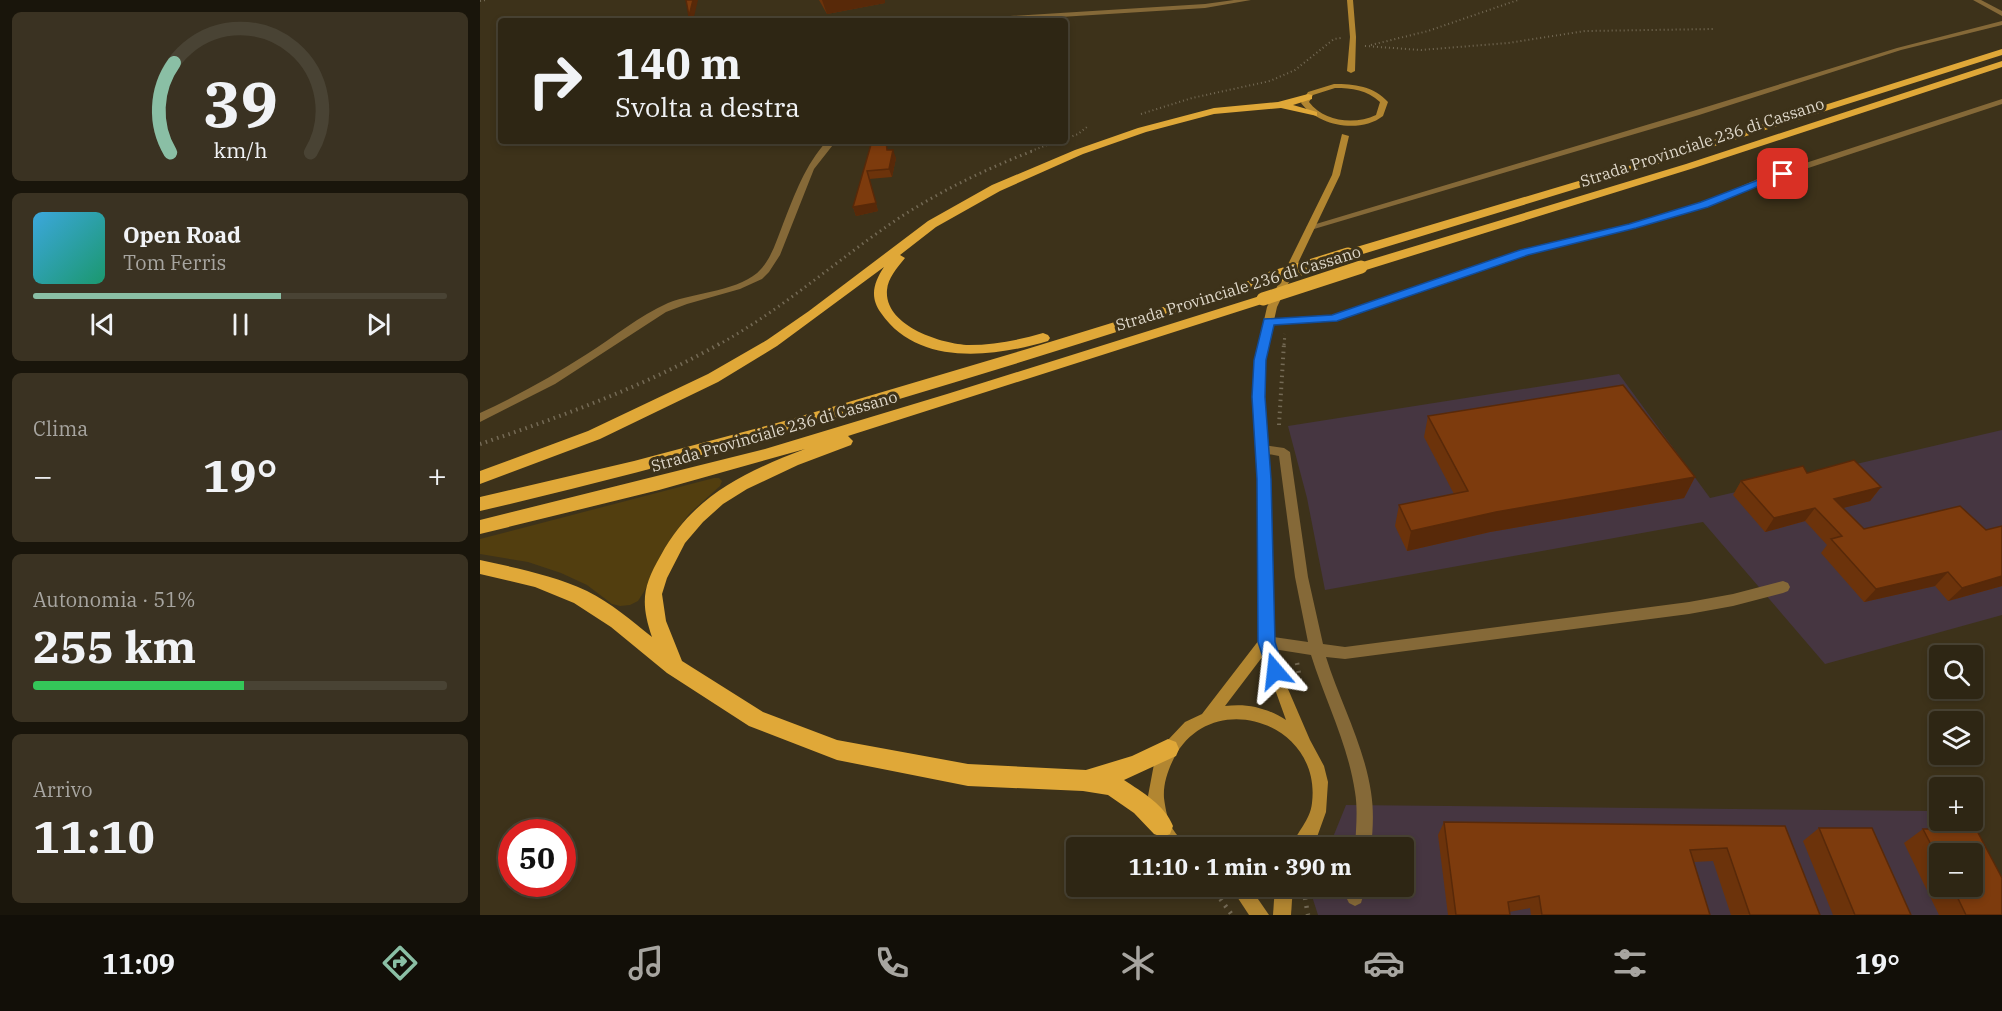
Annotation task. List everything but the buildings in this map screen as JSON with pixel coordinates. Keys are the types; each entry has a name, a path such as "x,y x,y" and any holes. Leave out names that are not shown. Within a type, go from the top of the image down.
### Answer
{"highway":[{"name":"Strada Provinciale 236 di Cassano","path":"480,504 632,468 764,433 960,375 1348,254 1674,156 2002,52"},
{"name":"Strada Provinciale 236 di Cassano","path":"480,527 631,491 767,454 967,394 1095,351 1690,166 2002,66"},
{"path":"480,478 594,435 712,378 772,343 814,314 932,224 996,188 1079,152 1132,134 1214,111 1279,105 1308,96"},
{"path":"1279,105 1312,114"},
{"path":"932,224 901,254 884,275 880,298 890,318 912,335 946,347 979,349 1029,342 1167,300 1271,278"},
{"path":"674,667 657,629 653,591 668,556 692,520 734,487 763,472 854,438 987,396 1095,351"},
{"path":"480,567 537,580 581,597 618,621 674,667 756,719 837,750 968,775 1083,780 1112,785 1142,805 1162,826"},
{"path":"1083,780 1114,774 1147,762 1168,749"}],"main road":[{"path":"1350,0 1353,37 1351,71 1361,84 1370,91 1384,102 1385,108 1381,114 1361,122 1327,120 1312,114 1305,102 1314,92 1334,86 1359,87 1370,91"},
{"path":"1334,86 1351,71"},
{"path":"1327,120 1345,136"},
{"path":"1308,837 1319,811 1321,786 1315,762 1303,741 1281,689 1266,642 1260,360 1272,307 1336,175 1345,136 1361,122"},
{"path":"1208,717 1266,642"},
{"path":"1170,837 1162,826 1155,799 1158,773 1168,749 1185,730 1208,717 1233,711 1259,714 1283,724 1303,741"},
{"path":"1246,897 1260,915"},
{"path":"1282,915 1283,897"}],"street":[{"path":"1011,18 1205,6 1248,0"},
{"path":"1976,0 2002,14"},
{"path":"1311,227 1696,113 1899,49 2002,23"},
{"path":"1268,322 1333,318 1524,252 1633,226 1705,205 1763,180 2002,101"},
{"path":"480,418 559,376 672,305 739,286 758,277 770,261 810,168 829,144"},
{"path":"1262,448 1284,452 1317,650 1364,783 1366,806 1364,837"},
{"path":"1266,642 1345,653 1677,610 1733,600 1784,587"}],"path":[{"path":"480,1 486,0"},
{"path":"1365,46 1428,31 1518,0"},
{"path":"1365,46 1421,50 1508,43 1585,31 1713,29"},
{"path":"1133,116 1192,98 1270,81 1295,70 1334,39 1353,37"},
{"path":"1365,46 1365,56"},
{"path":"1068,138 1087,128"},
{"path":"480,444 579,409 697,356 735,336 773,311 900,218 978,175 1052,144"},
{"path":"1280,452 1280,379 1284,338 1289,321"},
{"path":"1294,646 1302,692"},
{"path":"1220,897 1232,915"},
{"path":"1306,897 1308,915"}],"shaded area":[{"path":"1619,374 1710,498 2002,430 2002,615 1825,664 1703,522 1325,590 1307,498 1288,426"},
{"path":"714,478 722,481 720,486 689,514 672,537 638,601 630,605 612,604 587,585 561,573 528,562 480,554 480,539"},
{"path":"1346,805 1929,811 1929,831 1964,831 1970,843 1929,843 1929,897 1983,897 1983,872 2002,915 1318,915 1312,897 1414,897 1414,837 1333,837"}],"route":[{"path":"1275,671 1266,642 1264,479 1259,397 1260,360 1268,322 1333,318 1524,252 1633,226 1705,205 1763,180 1783,174"}]}
